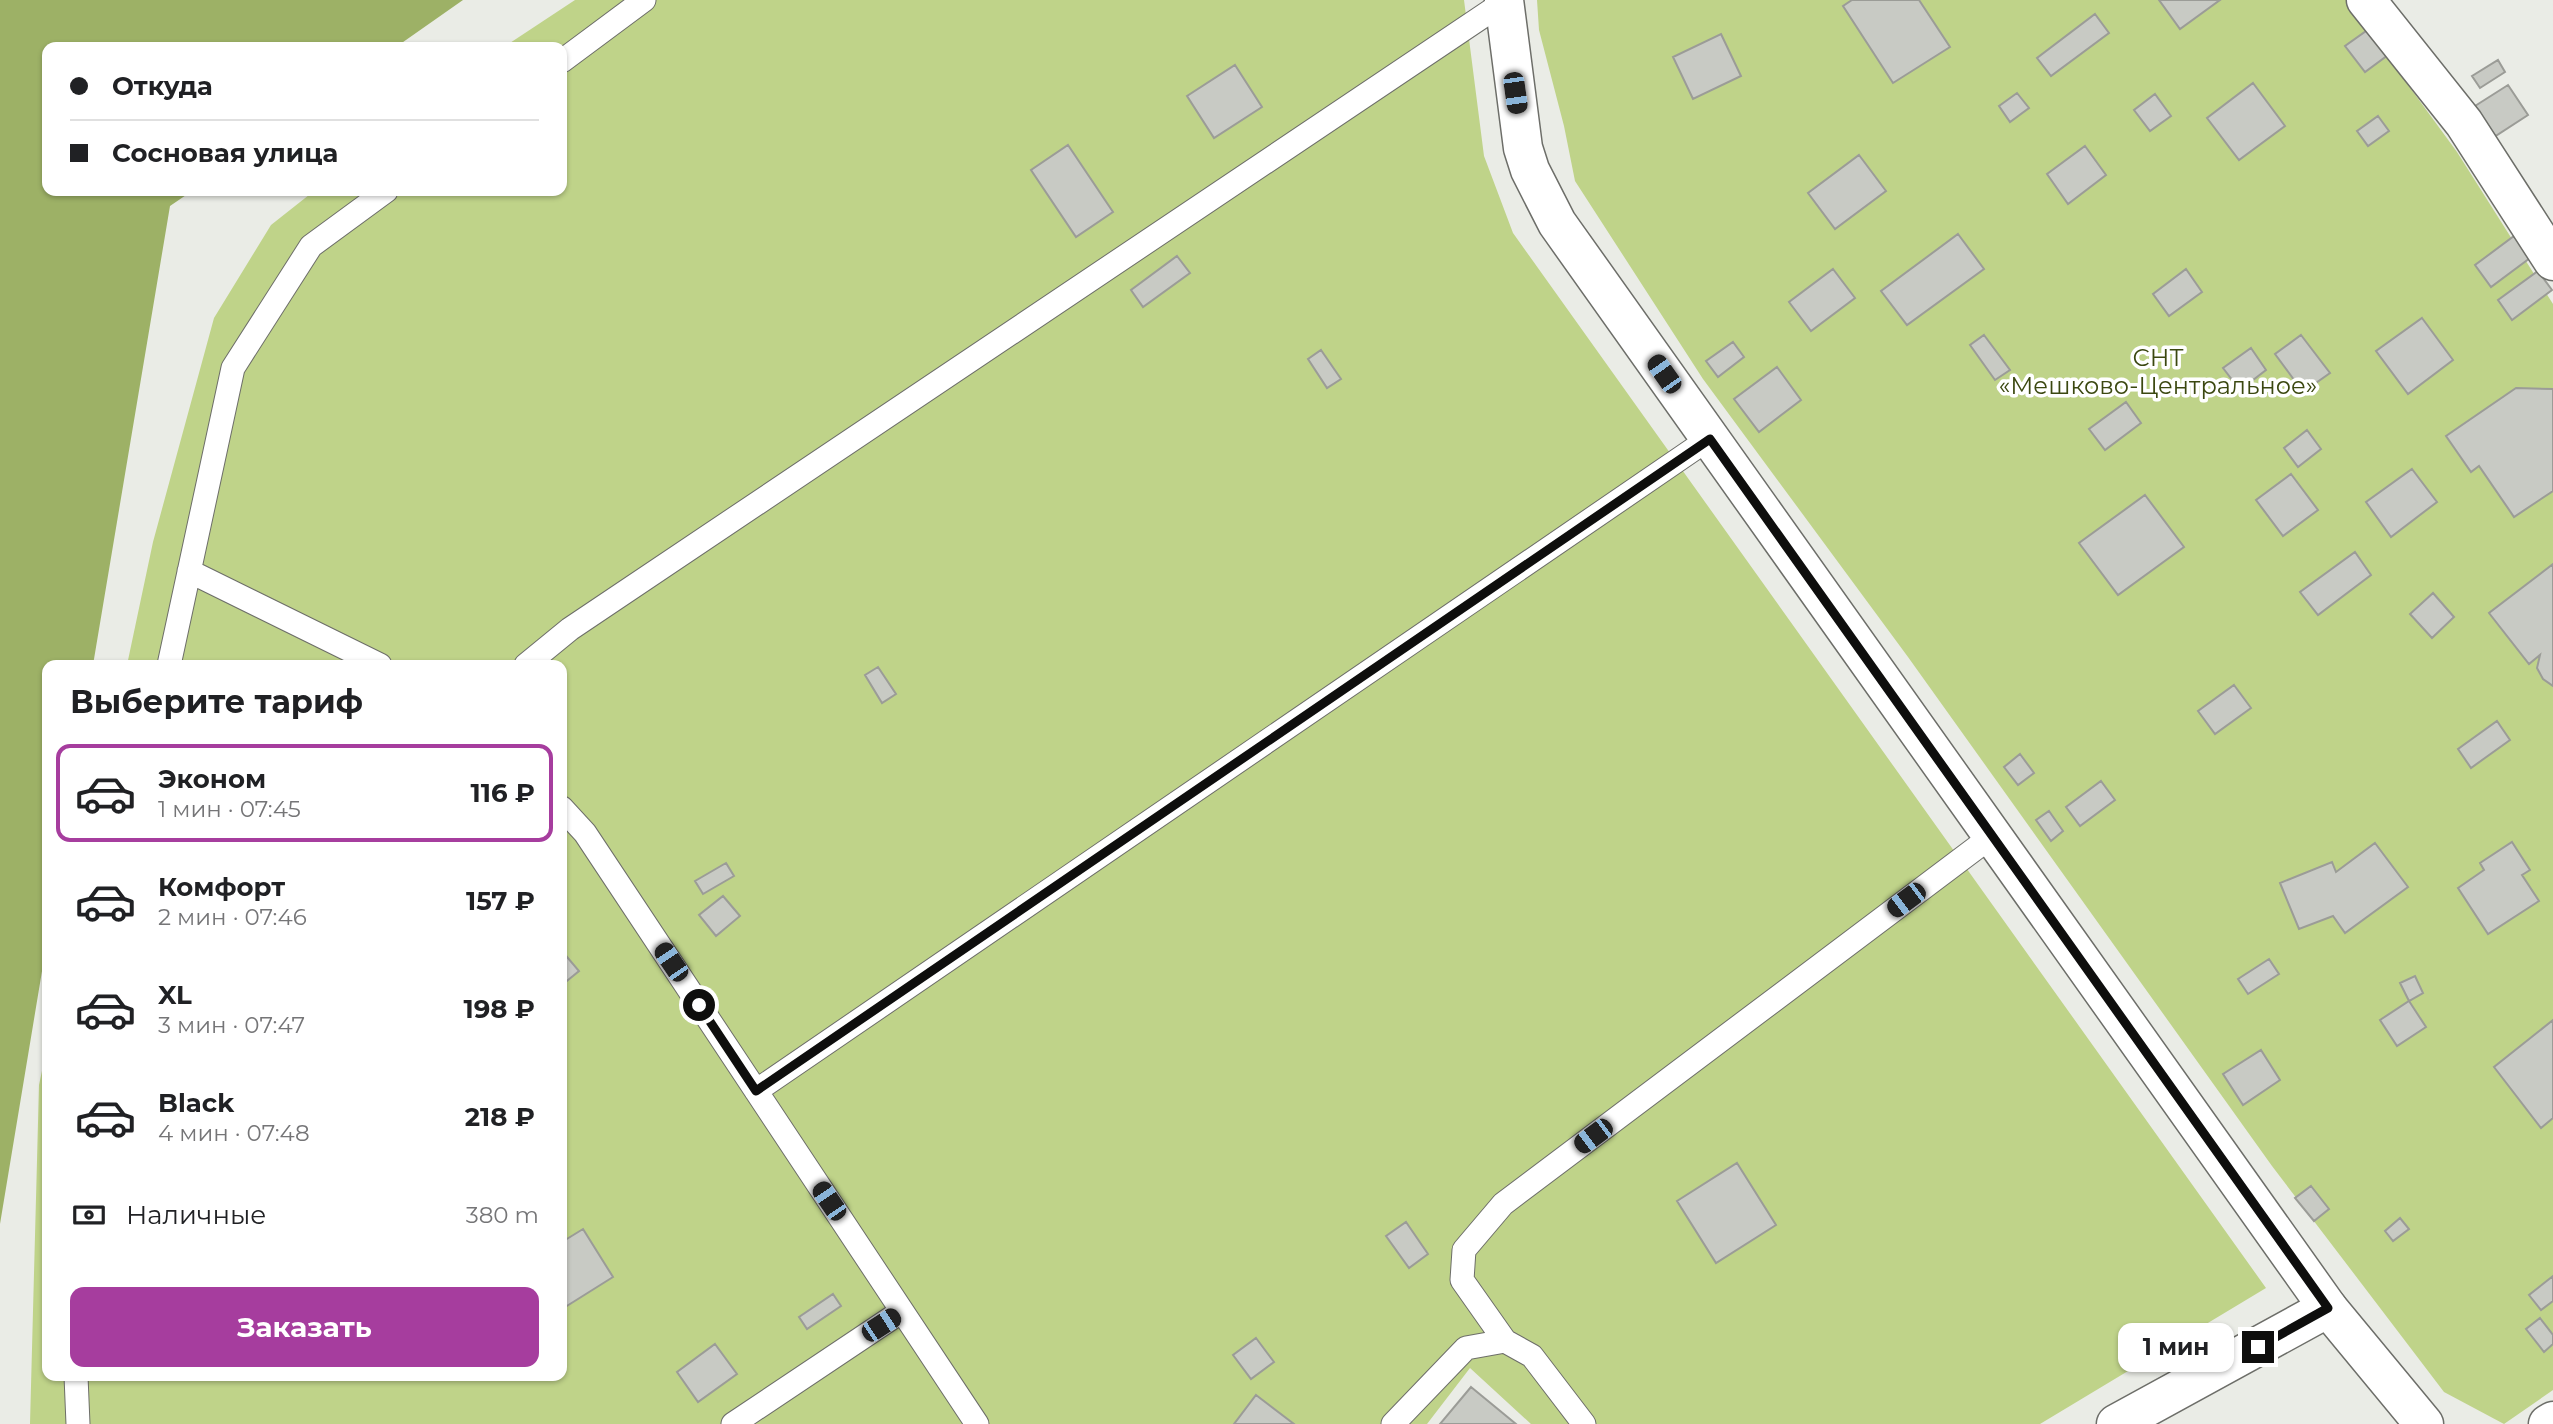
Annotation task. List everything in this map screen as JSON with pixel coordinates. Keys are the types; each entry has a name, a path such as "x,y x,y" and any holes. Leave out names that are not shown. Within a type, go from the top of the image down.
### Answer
{"street":[{"path":"2366,0 2464,123 2553,261"},
{"path":"1504,1 1523,148 1535,181 1557,223 2328,1308 2424,1424"},
{"path":"2116,1424 2328,1308"},
{"path":"2548,1424 2553,1421"}],"lane":[{"path":"567,57 644,0"},
{"path":"533,660 593,614 1504,1"},
{"path":"170,660 233,368 311,246 379,196"},
{"path":"756,1091 1710,439"},
{"path":"189,571 370,660"},
{"path":"567,813 585,833 977,1424"},
{"path":"1584,1424 1532,1356 1505,1341 1462,1280 1464,1250 1503,1203 1992,836"},
{"path":"733,1424 902,1311"},
{"path":"1393,1424 1466,1348 1505,1341"},
{"path":"76,1381 78,1424"}],"green space":[{"path":"0,0 463,0 403,42 42,42 42,196 185,196 170,206 94,660 42,660 42,971 0,1224"},
{"path":"575,0 1464,0 1484,156 1513,233 2266,1288 2040,1424 1531,1424 1470,1368 1427,1424 30,1424 39,1085 42,1071 42,1381 567,1381 567,660 128,660 153,542 214,318 271,225 308,196 567,196 567,42 512,42"},
{"name":"СНТ «Мешково-Центральное»","path":"1537,0 2346,0 2457,152 2553,304 2553,1390 2504,1424 2444,1392 2272,1166 1908,657 1703,379 1575,181 1539,30"}],"building":[{"path":"1852,0 1919,0 1950,47 1893,83 1843,6"},
{"path":"2159,0 2220,0 2180,29"},
{"path":"2095,14 2109,33 2051,76 2037,58"},
{"path":"2369,29 2388,55 2365,72 2345,46"},
{"path":"1721,34 1741,76 1693,99 1673,57"},
{"path":"2498,60 2505,72 2480,88 2472,76"},
{"path":"1235,65 1262,107 1214,138 1187,96"},
{"path":"2253,83 2285,126 2239,160 2207,118"},
{"path":"2508,85 2528,115 2494,137 2475,106"},
{"path":"2017,93 2029,108 2010,122 1999,106"},
{"path":"2155,94 2171,116 2150,131 2134,110"},
{"path":"2378,116 2389,131 2368,146 2357,131"},
{"path":"1068,145 1113,212 1076,237 1031,170"},
{"path":"2085,146 2106,175 2068,204 2047,174"},
{"path":"1859,155 1886,191 1835,229 1808,193"},
{"path":"1958,234 1984,269 1907,325 1881,291"},
{"path":"2514,236 2530,258 2491,287 2475,265"},
{"path":"1177,256 1190,273 1143,307 1131,290"},
{"path":"1833,269 1855,298 1811,331 1789,302"},
{"path":"2186,269 2202,292 2169,316 2153,294"},
{"path":"2538,271 2552,290 2512,320 2498,300"},
{"path":"2422,318 2453,360 2408,394 2376,351"},
{"path":"1984,335 2010,370 1995,380 1970,345"},
{"path":"2301,335 2330,373 2303,392 2275,354"},
{"path":"1733,342 1744,357 1718,377 1706,361"},
{"path":"2251,348 2266,370 2240,390 2223,368"},
{"path":"1321,350 1341,379 1327,388 1308,359"},
{"path":"1777,367 1801,400 1759,432 1734,399"},
{"path":"2516,388 2553,389 2553,491 2514,517 2479,466 2471,472 2446,436"},
{"path":"2126,402 2141,423 2105,450 2089,429"},
{"path":"2307,430 2321,449 2298,467 2284,448"},
{"path":"2412,469 2437,502 2391,537 2366,502"},
{"path":"2291,474 2318,510 2283,536 2256,500"},
{"path":"2145,495 2184,547 2118,595 2079,543"},
{"path":"2355,552 2371,575 2318,615 2300,592"},
{"path":"2553,564 2553,686 2543,679 2537,668 2540,655 2529,664 2489,613"},
{"path":"2433,593 2454,617 2432,638 2410,614"},
{"path":"878,667 896,694 882,703 865,675"},
{"path":"2234,685 2251,708 2215,734 2198,711"},
{"path":"2497,721 2510,740 2471,768 2458,749"},
{"path":"2020,754 2034,773 2018,785 2004,767"},
{"path":"2101,781 2115,800 2080,826 2066,807"},
{"path":"2049,811 2063,831 2051,841 2036,820"},
{"path":"2512,842 2530,870 2522,875 2539,901 2488,934 2458,888 2484,870 2480,863"},
{"path":"2375,843 2408,887 2345,933 2333,916 2299,929 2280,883 2332,862 2336,872"},
{"path":"726,863 734,876 703,894 695,881"},
{"path":"723,896 740,916 716,936 699,915"},
{"path":"567,957 579,971 567,981"},
{"path":"2269,959 2279,974 2248,994 2238,979"},
{"path":"2415,976 2423,993 2409,1001 2400,983"},
{"path":"2409,1001 2426,1027 2397,1046 2380,1020"},
{"path":"2553,1020 2553,1118 2541,1128 2494,1067"},
{"path":"2261,1050 2280,1080 2243,1105 2223,1074"},
{"path":"1737,1163 1776,1225 1716,1263 1677,1201"},
{"path":"2311,1186 2329,1209 2314,1221 2295,1198"},
{"path":"2400,1218 2409,1229 2393,1241 2385,1231"},
{"path":"1406,1222 1428,1254 1409,1268 1386,1236"},
{"path":"583,1229 613,1277 567,1306 567,1239"},
{"path":"2553,1276 2553,1301 2541,1310 2529,1295"},
{"path":"833,1294 841,1306 807,1329 799,1317"},
{"path":"2540,1318 2553,1335 2553,1344 2544,1352 2526,1329"},
{"path":"1256,1338 1274,1362 1251,1379 1233,1355"},
{"path":"715,1344 737,1374 698,1402 677,1372"},
{"path":"1471,1387 1516,1424 1440,1424"},
{"path":"1256,1395 1294,1424 1234,1424"}],"route":[{"path":"699,1005 756,1091 1710,439 2328,1308 2258,1347"}]}
